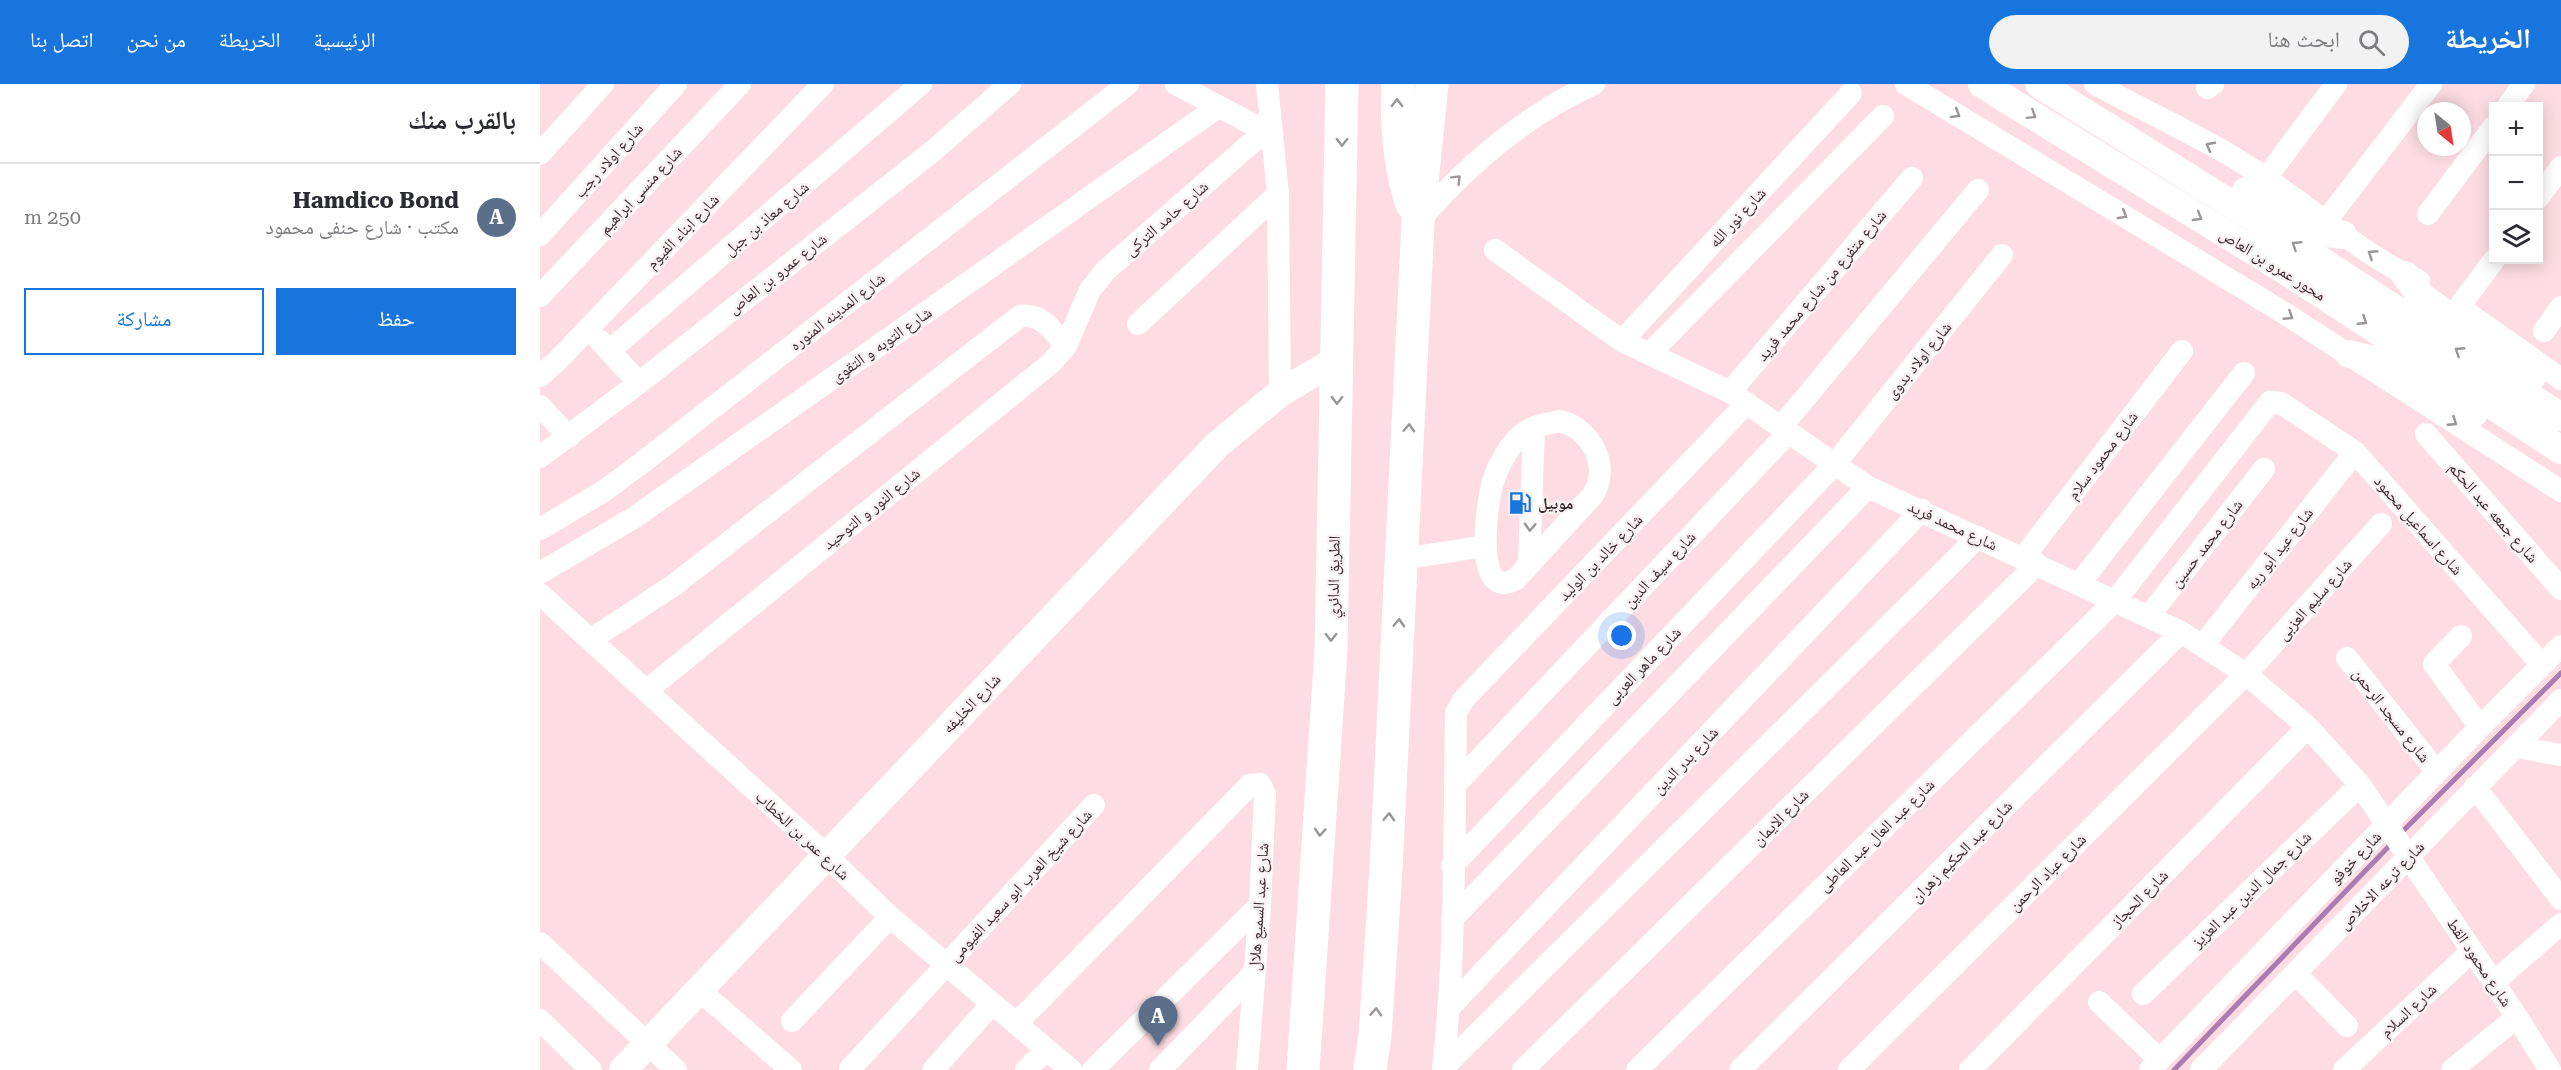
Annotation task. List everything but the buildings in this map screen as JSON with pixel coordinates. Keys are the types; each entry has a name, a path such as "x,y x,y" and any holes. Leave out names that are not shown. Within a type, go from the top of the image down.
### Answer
{"highway":[{"name":"الطريق الدائري","path":"1303,1070 1331,650 1342,84"},
{"path":"1398,84 1397,126 1401,159 1407,191 1418,222"},
{"path":"1370,1070 1375,1035 1385,880 1418,222 1432,84"}],"main road":[{"name":"محور عمرو بن العاص","path":"1982,84 2283,269 2561,450"},
{"name":"محور عمرو بن العاص","path":"2039,84 2292,242 2561,417"},
{"path":"2092,117 2109,119 2144,131 2310,228 2330,235 2335,228"},
{"path":"2405,275 2421,296 2561,397"},
{"path":"2349,354 2378,361 2396,369 2523,443 2561,460"},
{"name":"شارع الخليفه","path":"623,1070 1217,446 1280,393 1338,359"}],"street":[{"path":"540,154 603,84"},
{"name":"شارع اولاد رجب","path":"540,235 676,84"},
{"name":"شارع منسى ابراهيم","path":"540,296 740,84"},
{"name":"شارع ابناء الفيوم","path":"540,376 823,84"},
{"name":"شارع معاذ بن جبل","path":"609,351 921,84"},
{"name":"شارع عمرو بن العاص","path":"540,457 639,383 933,151 1010,84"},
{"name":"شارع المدينه المنوره","path":"540,529 604,490 643,462 1128,84"},
{"path":"1176,84 1268,133"},
{"path":"1267,84 1268,133 1278,194 1280,393"},
{"path":"1418,222 1449,187 1492,148 1550,107 1594,84"},
{"path":"1906,84 2266,302 2561,491"},
{"path":"2095,84 2266,178 2335,228 2405,275 2429,287 2459,307 2561,379"},
{"path":"2266,178 2336,84"},
{"path":"2335,228 2431,84"},
{"path":"2511,102 2524,84"},
{"name":"شارع نور الله","path":"1622,341 1851,93"},
{"name":"شارع التوبه و التقوى","path":"540,573 634,517 1218,107"},
{"path":"1649,354 1883,116"},
{"path":"2428,214 2489,131"},
{"name":"شارع حامد التركى","path":"1079,312 1090,290 1105,271 1268,133"},
{"path":"2543,191 2561,167"},
{"name":"شارع متفرع من شارع محمد فريد","path":"1739,398 1912,178"},
{"name":"شارع سيف الدين","path":"1455,785 1785,430 1978,190"},
{"path":"1138,324 1278,194"},
{"name":"شارع محمد فريد","path":"1495,250 1622,341 1739,398 1868,487 2148,616 2202,645 2246,674 2308,727 2360,785 2387,824"},
{"name":"شارع اولاد بدوى","path":"1834,465 2002,255"},
{"path":"2459,307 2491,264"},
{"path":"2544,331 2561,308"},
{"name":"شارع النور و التوحيد","path":"646,691 1051,363 1066,346 1079,312"},
{"path":"590,640 674,585 1020,316 1030,315 1040,318 1066,346"},
{"path":"588,329 639,383"},
{"name":"شارع محمود سلام","path":"2030,561 2182,351"},
{"path":"2079,584 2244,373"},
{"name":"شارع خالد بن الوليد","path":"1455,785 1456,713 1464,699 1739,398"},
{"name":"شارع عبد العال عبد العاطى","path":"1637,1070 2115,601 2266,404 2272,401 2281,403"},
{"name":"شارع اسماعيل محمود","path":"2281,403 2355,452 2542,665"},
{"path":"540,406 568,437"},
{"path":"1560,421 1577,428 1595,451 1601,466 1597,489 1592,496 1529,565 1510,582 1495,580 1487,567 1486,546 1489,498 1494,479 1519,437 1534,427 1560,421"},
{"path":"1529,565 1534,427"},
{"name":"شارع جمعه عبد الحكم","path":"2426,434 2561,589"},
{"name":"شارع عيد أبو ريه","path":"2202,645 2355,452"},
{"name":"شارع ماهر العربى","path":"1452,866 1834,465"},
{"name":"شارع محمد حسين","path":"2148,616 2264,469"},
{"path":"1452,919 1868,487"},
{"name":"شارع بدر الدين","path":"1448,1009 1922,510"},
{"name":"شارع سليم العزبى","path":"2246,674 2382,524"},
{"path":"1443,1069 1978,537"},
{"path":"1402,559 1486,546"},
{"name":"شارع الايمان","path":"1523,1070 2030,561"},
{"name":"شارع عمر بن الخطاب","path":"540,594 826,855 890,918 1071,1070"},
{"name":"شارع عبد الحكيم زهران","path":"1740,1070 2181,632"},
{"path":"2461,636 2434,661 2434,666 2480,727"},
{"name":"شارع خوفو","path":"2155,1065 2561,645"},
{"name":"شارع مسجد الرحمن","path":"2347,658 2437,772"},
{"name":"شارع عباد الرحمن","path":"1849,1070 2246,674"},
{"name":"شارع ترعه الاخلاص","path":"2202,1070 2561,700"},
{"name":"شارع الحجاز","path":"1970,1070 2308,727"},
{"path":"2516,747 2561,755"},
{"name":"شارع عبد السميع هلال","path":"1016,1024 1250,785 1260,784 1264,789 1260,905 1246,1068"},
{"path":"1443,1069 1452,919 1455,785"},
{"name":"شارع جمال الدين عبد العزيز","path":"2143,994 2360,785"},
{"path":"2475,787 2561,899"},
{"name":"شارع شيخ العرب ابو سعيد الفيومى","path":"850,1069 1094,805"},
{"name":"شارع محمود القط","path":"2387,824 2494,982 2550,1070"},
{"path":"1093,1070 1260,905"},
{"path":"792,1021 890,918"},
{"path":"2494,982 2561,924"},
{"path":"540,943 676,1070"},
{"name":"شارع السلام","path":"2344,1070 2472,951"},
{"path":"2295,973 2347,1026"},
{"path":"1160,1070 1253,974"},
{"path":"699,990 791,1070"},
{"path":"2099,1002 2155,1065"},
{"path":"933,1070 992,1004"},
{"path":"2452,1070 2517,1017"},
{"path":"540,1020 591,1070"},
{"path":"1026,1070 1046,1050"}],"waterway":[{"path":"2399,835 2561,673"},
{"path":"2174,1070 2393,842"}],"place":[{"name":"موبيل","path":"1520,503"},
{"name":"Hamdico Bond","path":"1158,1046"}]}
